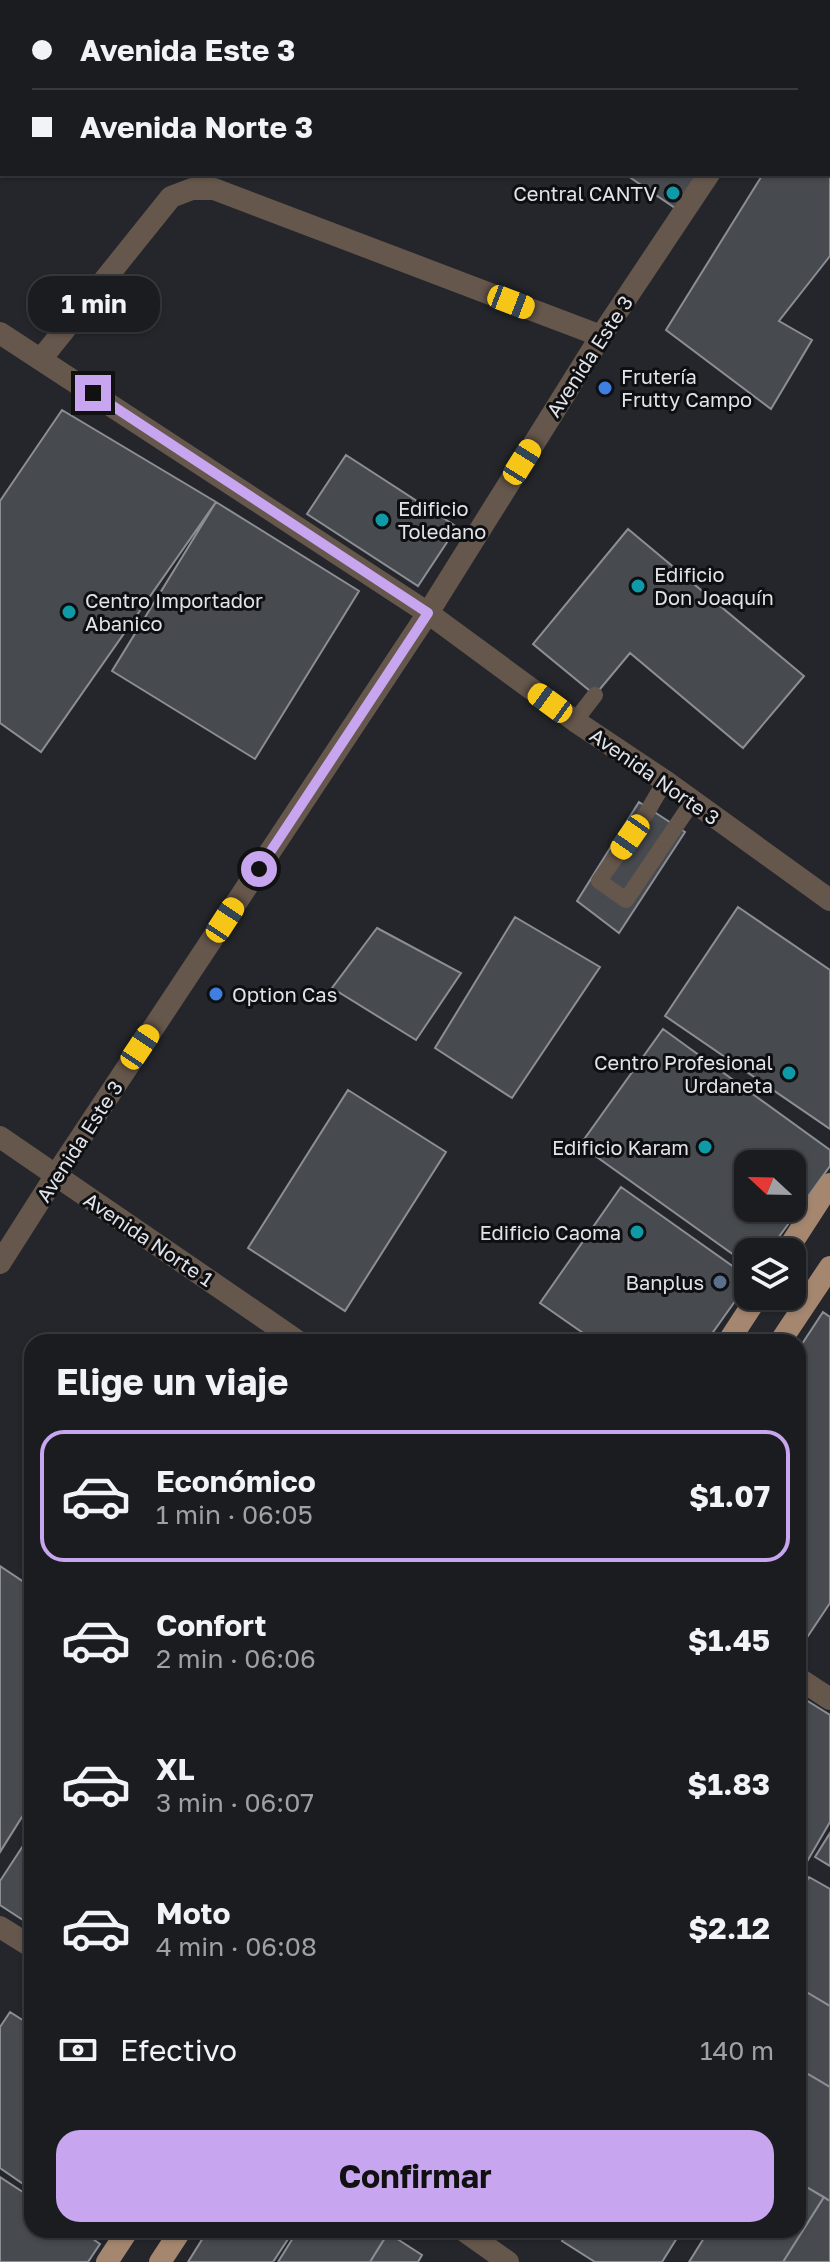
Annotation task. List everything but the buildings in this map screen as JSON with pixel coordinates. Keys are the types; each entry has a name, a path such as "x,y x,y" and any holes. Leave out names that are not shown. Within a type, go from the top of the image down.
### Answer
{"main road":[{"path":"795,1238 830,1184"},
{"path":"785,1334 830,1267"},
{"path":"733,1334 749,1310"},
{"path":"107,2262 123,2238"},
{"path":"160,2262 176,2238"}],"street":[{"name":"Avenida Este 3","path":"0,1263 428,613 601,336 708,176"},
{"path":"41,359 171,197 192,189 214,189 601,336"},
{"name":"Avenida Norte 3","path":"0,333 428,613 575,721 665,781 830,900"},
{"name":"Avenida Norte 1","path":"0,1137 287,1334"},
{"path":"806,1683 830,1699"},
{"path":"0,1927 24,1942"},
{"path":"474,2238 508,2262"}],"lane":[{"path":"575,721 595,695"},
{"path":"665,781 599,881 626,900 693,801"}],"place":[{"name":"Central CANTV","path":"673,193"},
{"name":"Frutería Frutty Campo","path":"605,388"},
{"name":"Edificio Toledano","path":"382,520"},
{"name":"Edificio Don Joaquín","path":"638,586"},
{"name":"Centro Importador Abanico","path":"69,612"},
{"name":"Option Cas","path":"216,994"},
{"name":"Centro Profesional Urdaneta","path":"789,1073"},
{"name":"Edificio Karam","path":"705,1147"},
{"name":"Edificio Caoma","path":"637,1232"},
{"name":"Banplus","path":"720,1282"}],"route":[{"path":"93,393 428,613 259,869"}]}
